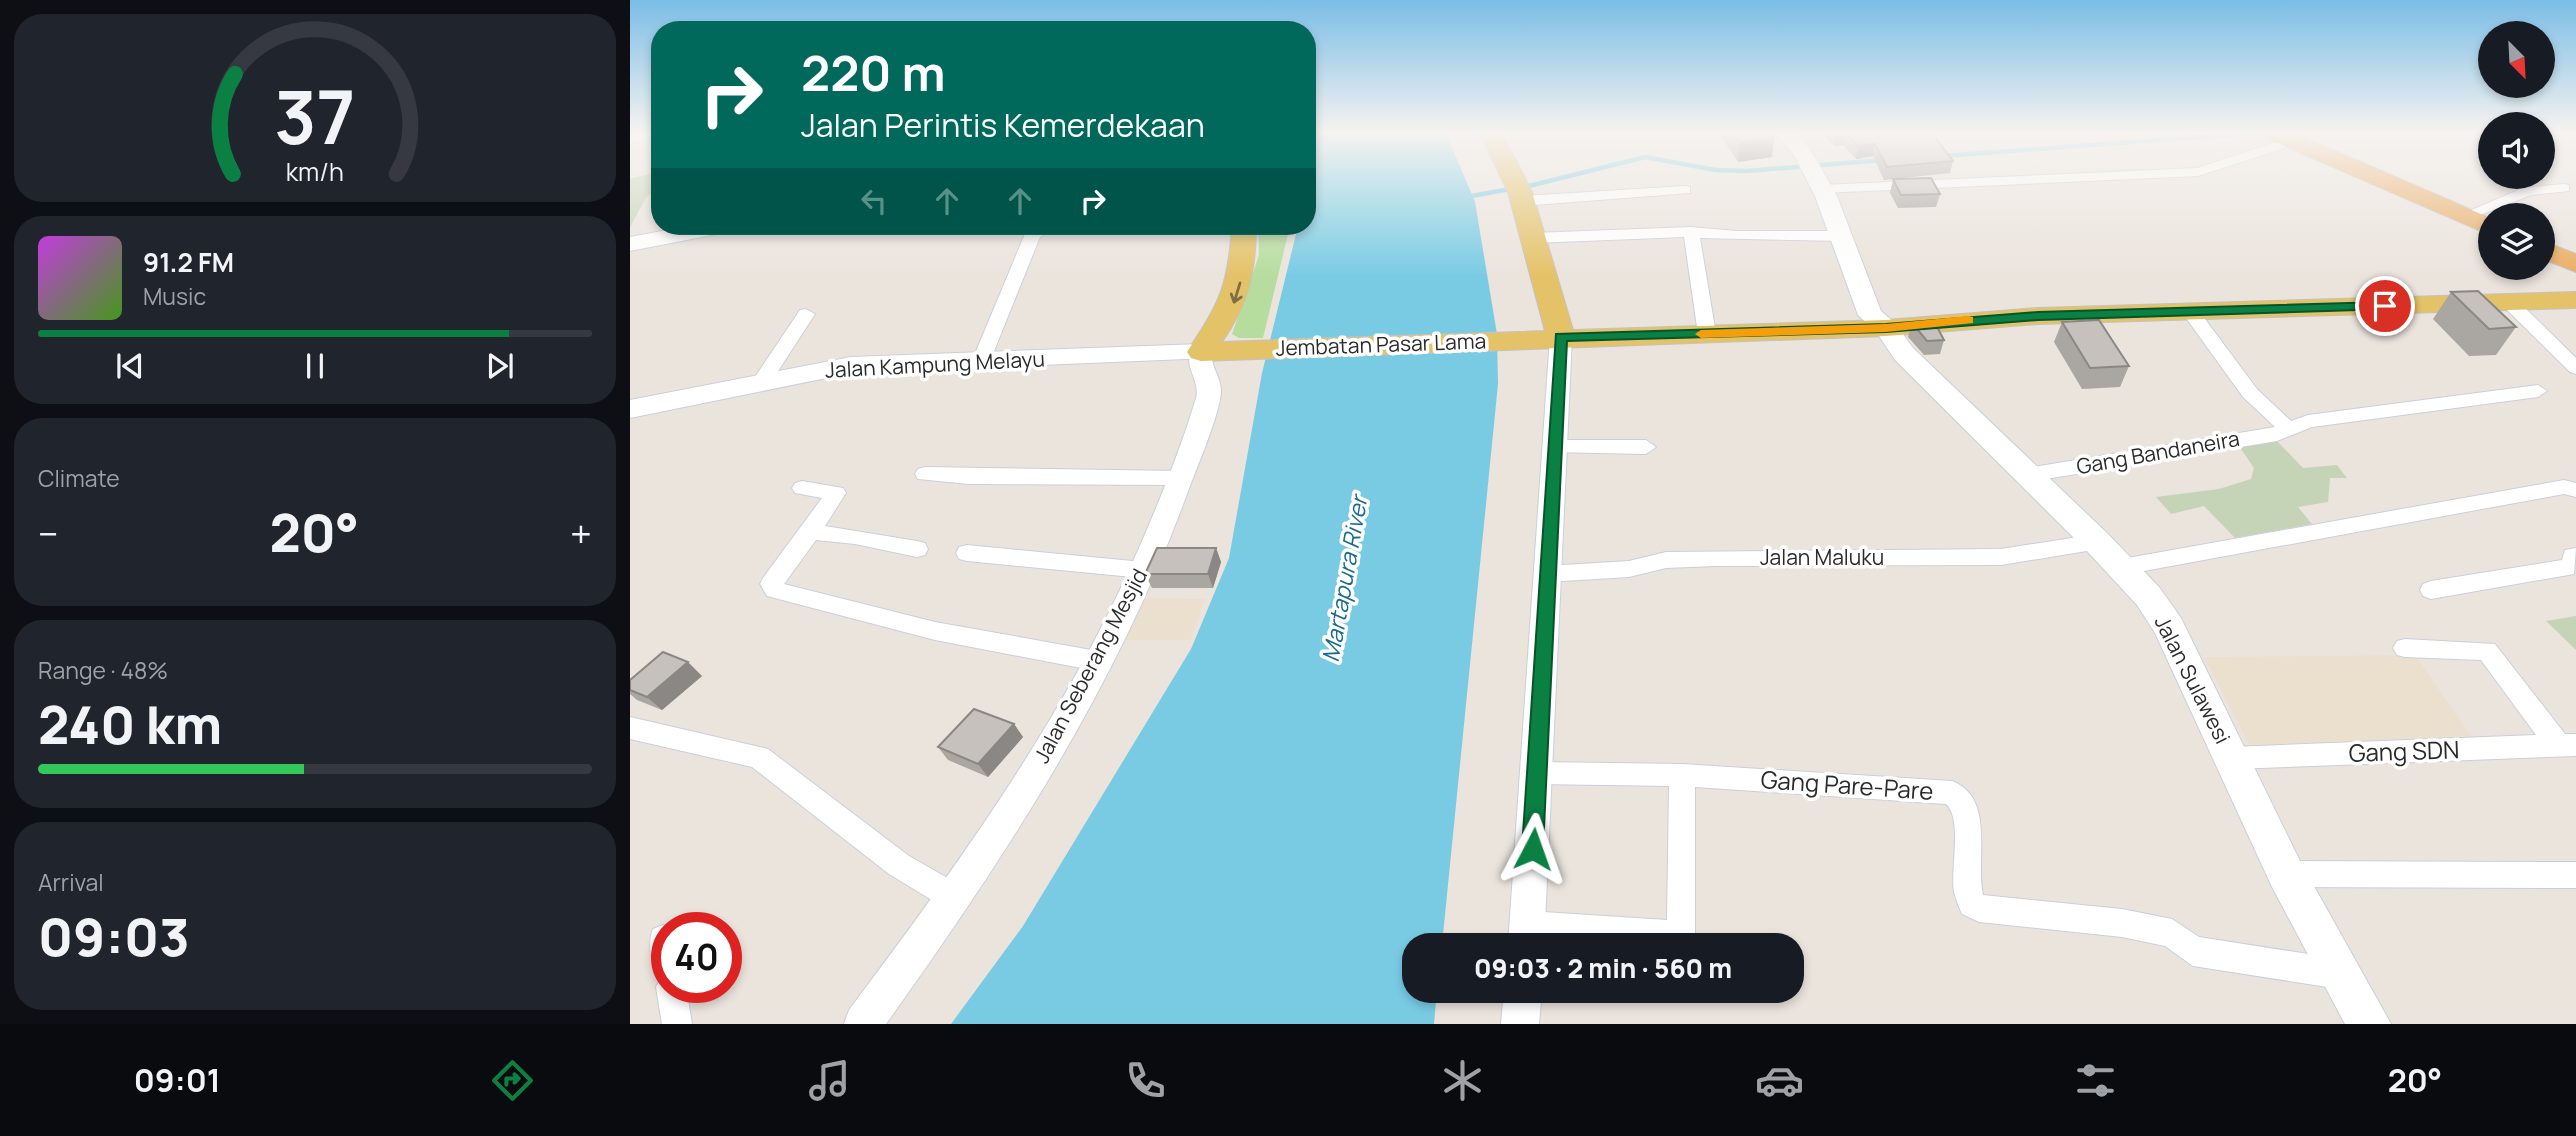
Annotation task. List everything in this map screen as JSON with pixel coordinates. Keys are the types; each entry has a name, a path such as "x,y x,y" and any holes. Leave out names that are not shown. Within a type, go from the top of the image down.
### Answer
{"highway":[{"path":"2393,181 2478,216"},
{"path":"2555,246 2576,255"},
{"path":"2555,254 2576,264"}],"main road":[{"path":"1514,181 1561,337"},
{"name":"Jalan Sulawesi","path":"1817,181 1842,236 1867,309 1886,328 1904,354 2122,568 2169,627 2286,874 2369,1024"},
{"path":"630,244 676,235"},
{"path":"1201,352 1234,304 1241,280 1244,235"},
{"name":"Jembatan Pasar Lama","path":"1201,352 1561,337 1886,328 2025,317 2576,300"},
{"name":"Jalan Kampung Melayu","path":"630,409 851,365 1201,352"}],"street":[{"path":"2510,203 2528,191 2564,188"},
{"path":"1519,191 1685,190"},
{"path":"1691,232 1707,334"},
{"path":"1533,237 1691,232 1736,236 1842,236"},
{"path":"981,361 1033,235"},
{"path":"2510,303 2576,368"},
{"path":"2190,311 2250,393 2265,404 2287,429"},
{"path":"762,381 806,314"},
{"path":"1527,933 1561,337"},
{"name":"Jalan Seberang Mesjid","path":"863,1024 955,898 1073,709 1097,662 1143,570 1181,478 1209,394 1209,386 1199,362 1201,352"},
{"name":"Gang Bandaneira","path":"2028,475 2277,434 2308,421 2539,391"},
{"path":"1555,447 1646,447"},
{"path":"925,474 969,477 1181,478"},
{"path":"2122,568 2479,500 2564,487 2576,490"},
{"path":"802,488 826,490 837,495 772,579 775,590 954,636 1097,662"},
{"path":"810,532 855,536 918,549"},
{"name":"Jalan Maluku","path":"1547,574 1629,569 1666,560 1716,558 2001,556 2097,542"},
{"path":"967,553 1143,570"},
{"path":"2431,590 2574,566 2573,556 2576,556"},
{"path":"2405,648 2487,651 2567,745"},
{"path":"630,728 759,757 900,864 955,898"},
{"name":"Gang SDN","path":"2232,758 2567,745"},
{"name":"Gang Pare-Pare","path":"1538,773 1682,775 1952,793 1959,796 1966,808 1967,887 1972,904 1979,908 2122,923 2172,933 2193,951 2340,974"},
{"path":"1681,933 1682,775"},
{"path":"2286,874 2576,875"},
{"path":"674,1003 677,1024"},
{"path":"1520,1024 1522,1003"}],"shaded area":[{"path":"1135,598 1205,599 1191,640 1119,640"},
{"path":"2415,655 2475,742 2251,748 2204,657"}],"green space":[{"path":"630,181 651,181 651,194 647,196 630,227"},
{"path":"1258,235 1288,235 1263,338 1239,338 1232,334 1259,255"},
{"path":"2276,440 2303,468 2337,465 2347,478 2330,478 2328,502 2298,507 2312,524 2235,538 2204,506 2171,514 2156,497 2219,489 2251,479 2254,468 2239,446"},
{"path":"2576,616 2576,650 2546,621"}],"water":[{"name":"Martapura River","path":"1316,181 1466,181 1475,202 1497,334 1498,384 1443,933 1402,933 1402,1003 1436,1003 1434,1024 951,1024 1023,926 1191,649 1229,558 1262,373 1296,235 1316,235"}],"building":[{"path":"1894,181 1933,181 1940,194 1901,195"},
{"path":"2478,291 2516,327 2489,329 2451,292"},
{"path":"2099,320 2129,366 2090,368 2062,322"},
{"path":"1934,321 1944,340 1927,341 1912,323"},
{"path":"1157,548 1216,548 1208,574 1145,574"},
{"path":"663,652 688,662 647,697 630,690 630,680"},
{"path":"974,709 1014,724 978,764 938,747"}],"waterway":[{"path":"1466,197 1550,181"}],"slow traffic":[{"path":"1701,334 1886,328 1968,320"}],"route":[{"path":"1533,849 1561,337 1886,328 1921,323 2038,316 2385,306"}]}
